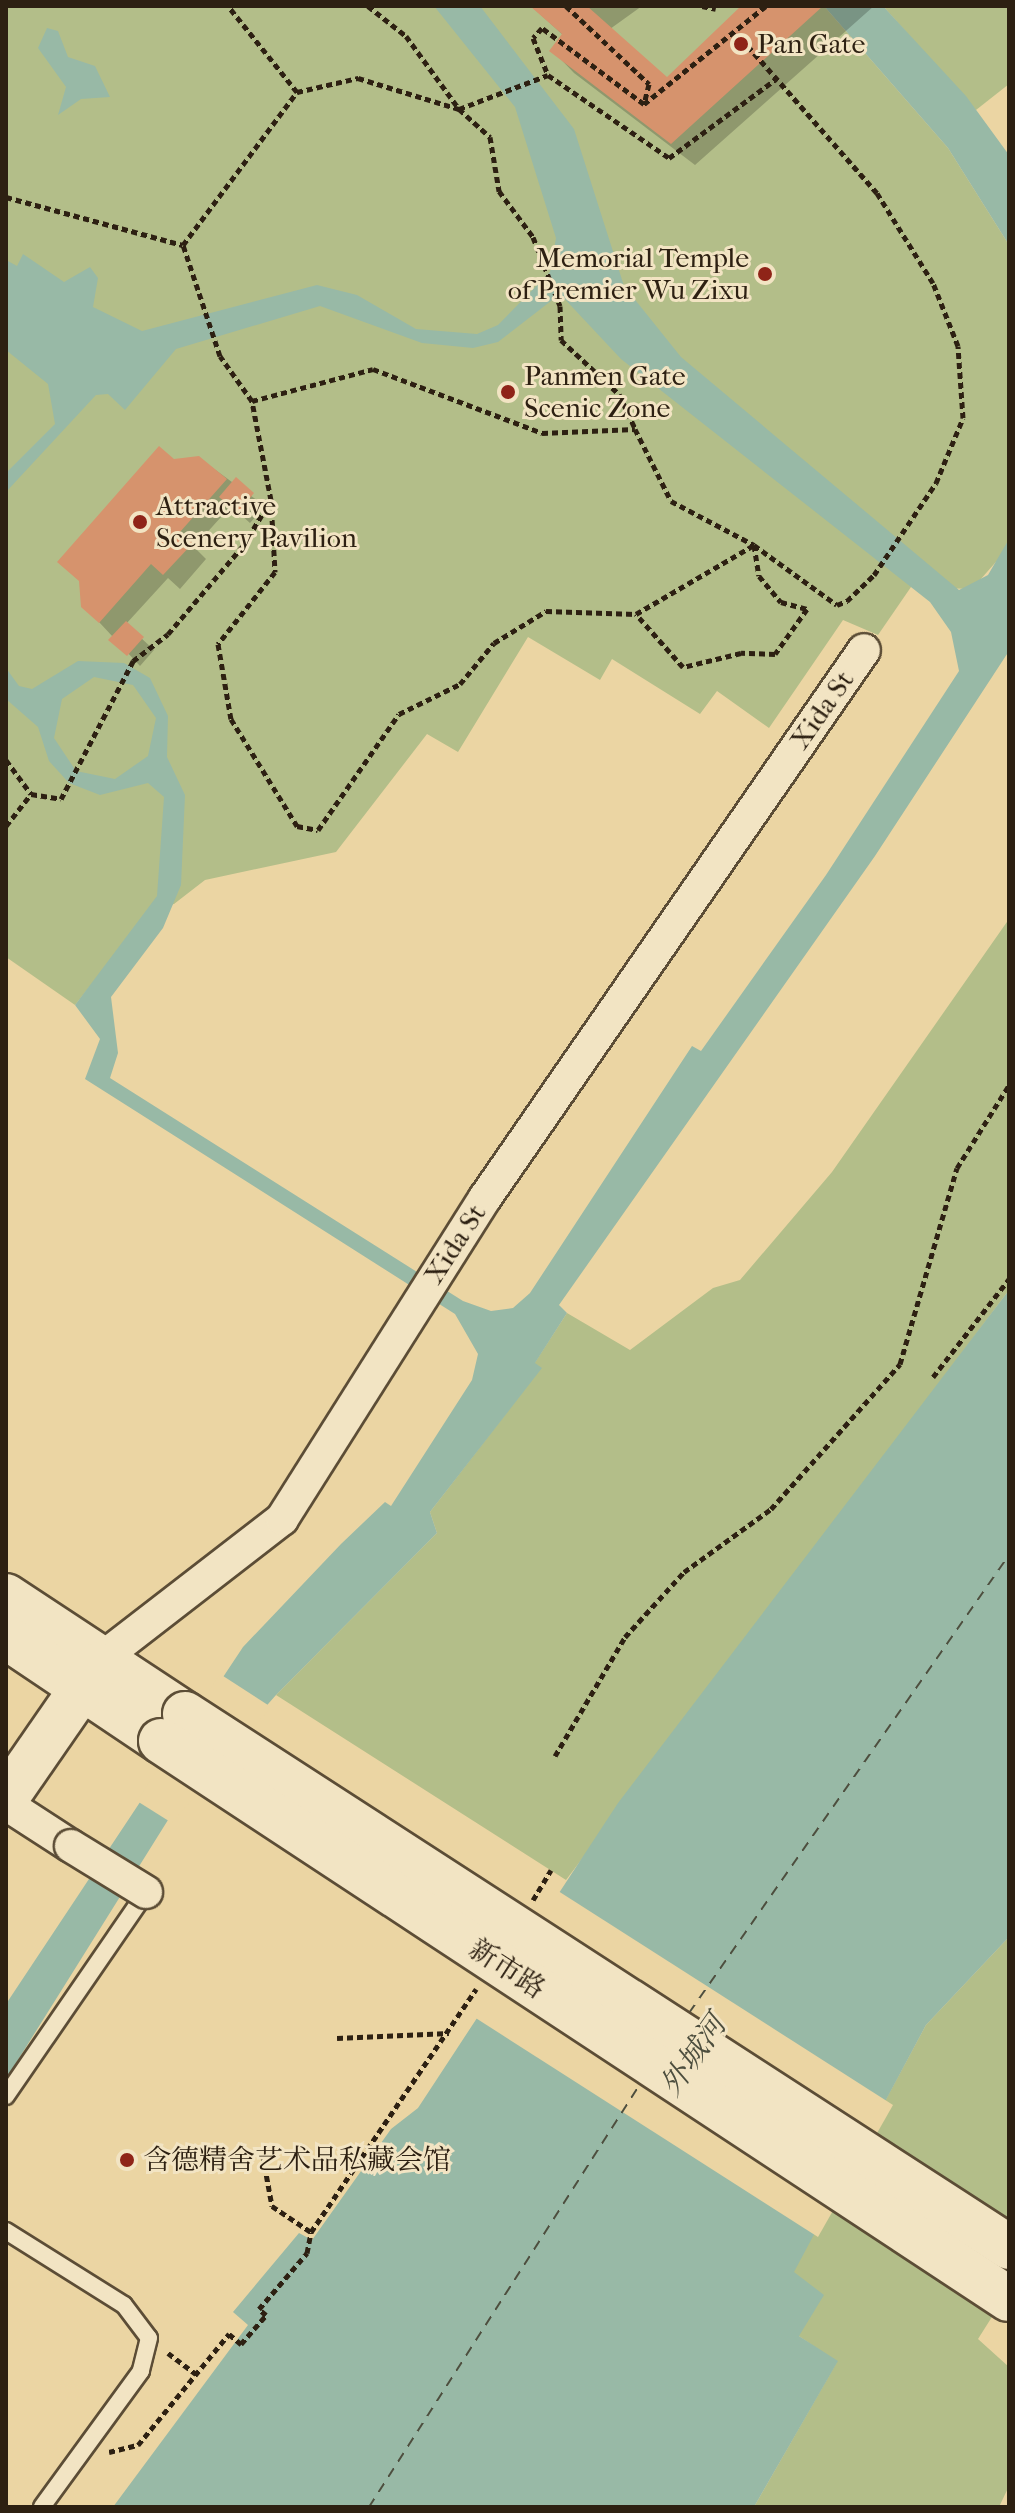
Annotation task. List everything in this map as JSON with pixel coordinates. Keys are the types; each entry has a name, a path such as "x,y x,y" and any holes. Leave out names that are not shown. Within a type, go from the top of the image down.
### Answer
{"main road":[{"name":"新市路","path":"6,1596 92,1673 1009,2299"},
{"name":"新市路","path":"6,1637 92,1673"},
{"name":"Xida St","path":"6,1798 92,1673"},
{"name":"新市路","path":"173,1728 1009,2247"}],"street":[{"name":"Xida St","path":"92,1673 282,1519 432,1278 864,650"},
{"path":"6,1804 146,1892"}],"lane":[{"path":"6,2096 146,1892"},
{"path":"6,2231 124,2305 149,2338 141,2371 42,2507"}],"path":[{"path":"228,6 297,92"},
{"path":"368,6 406,36 459,109 490,137 499,191 533,237 560,306 561,340 619,394 671,501 754,545 837,605 874,575 936,483 963,418 958,346 933,283 877,193 746,44"},
{"path":"566,6 649,84 644,104"},
{"path":"702,6 716,9"},
{"path":"644,104 766,6"},
{"path":"644,104 542,28 533,38 548,75 669,158 776,79"},
{"path":"183,245 297,92 358,78 459,109 548,75"},
{"path":"6,197 183,245"},
{"path":"183,245 220,356 252,401 271,500 275,572 218,644 231,719 297,826 318,830 399,714 460,684 494,643 546,611 636,614 754,545"},
{"path":"252,401 373,369 542,433 635,429"},
{"path":"6,760 31,794 61,799 112,695 133,661 168,634 243,546 271,500"},
{"path":"636,614 683,667 741,653 775,654 807,609 781,602 759,576 754,545"},
{"path":"6,826 31,794"},
{"path":"555,1756 625,1637 684,1572 771,1509 900,1364 957,1168 1009,1085"},
{"path":"933,1377 1009,1279"},
{"path":"527,1908 551,1870"},
{"path":"77,2459 138,2445 229,2334 241,2344 266,2315 259,2309 307,2253 311,2232 480,1984"},
{"path":"337,2038 449,2033"},
{"path":"261,2146 272,2206 311,2232"},
{"path":"149,2338 196,2374"}],"green space":[{"name":"Panmen Gate Scenic Zone","path":"6,6 824,6 948,148 1009,245 1009,539 1002,555 972,589 911,587 878,635 843,620 769,728 717,691 700,714 612,659 600,680 528,637 458,752 427,734 336,852 205,880 174,904 152,908 75,1005 6,957"},
{"path":"883,6 1009,6 1009,84 976,110"},
{"path":"1009,919 1009,1290 566,1880 276,1695 437,1533 430,1512 541,1368 534,1364 567,1313 630,1350 713,1288 740,1280 832,1172"},
{"path":"1009,1937 1009,2290 978,2339 1009,2367 1009,2486 999,2507 754,2507 837,2362 799,2336 793,2272 926,2025"}],"water":[{"path":"434,6 480,6 574,129 624,286 681,357 959,590 988,575 1009,539 1009,651 875,856 559,1305 567,1313 535,1363 542,1368 430,1512 437,1533 276,1695 173,1812 6,2079 6,2004 243,1647 385,1502 391,1506 472,1380 478,1354 455,1314 85,1079 100,1039 75,1005 157,896 164,797 148,783 100,795 69,783 49,761 38,727 6,699 6,668 19,686 32,689 78,661 124,663 150,678 168,716 167,757 185,795 181,885 163,928 111,997 118,1053 110,1078 463,1301 491,1311 513,1308 530,1293 692,1046 701,1051 826,875 959,671 951,632 930,602 621,359 560,294 498,342 473,348 422,343 320,306 176,349 125,410 108,394 96,395 6,492 6,473 55,424 48,384 6,350 6,260 17,266 23,254 64,282 90,267 98,278 93,307 142,331 317,285 357,295 416,329 477,334 498,325 550,272 556,238 515,107","holes":["94,677 133,685 156,718 148,756 115,779 76,771 54,738 62,699"]},
{"path":"824,6 883,6 966,96 1009,155 1009,245 948,148"},
{"path":"47,28 58,31 68,57 95,66 110,97 81,99 58,115 66,87 38,48"},
{"name":"外城河","path":"1009,1290 1009,1937 926,2025 794,2272 824,2295 799,2336 838,2361 754,2507 113,2507 248,2325 233,2312 299,2233 312,2240 391,2129 418,2108 618,1803"}],"pier":[{"path":"220,1674 271,1707 172,1823 137,1801"},
{"path":"555,1889 893,2105 818,2237 471,2015"}],"building":[{"path":"530,6 587,6 667,77 741,6 823,6 671,144 549,51 562,34"},
{"path":"159,446 174,459 199,456 227,479 180,532 193,543 163,575 151,564 99,623 81,607 79,581 57,562"},
{"path":"236,477 254,493 238,513 219,497"},
{"path":"126,621 144,637 127,656 108,640"}],"ferry route":[{"path":"689,2013 1009,1555"},
{"path":"369,2507 642,2081"}],"place":[{"name":"Pan Gate","path":"741,44"},
{"name":"Memorial Temple of Premier Wu Zixu","path":"765,274"},
{"name":"Panmen Gate Scenic Zone","path":"508,392"},
{"name":"Attractive Scenery Pavilion","path":"140,522"},
{"name":"含德精舍艺术品私藏会馆","path":"127,2160"}]}
